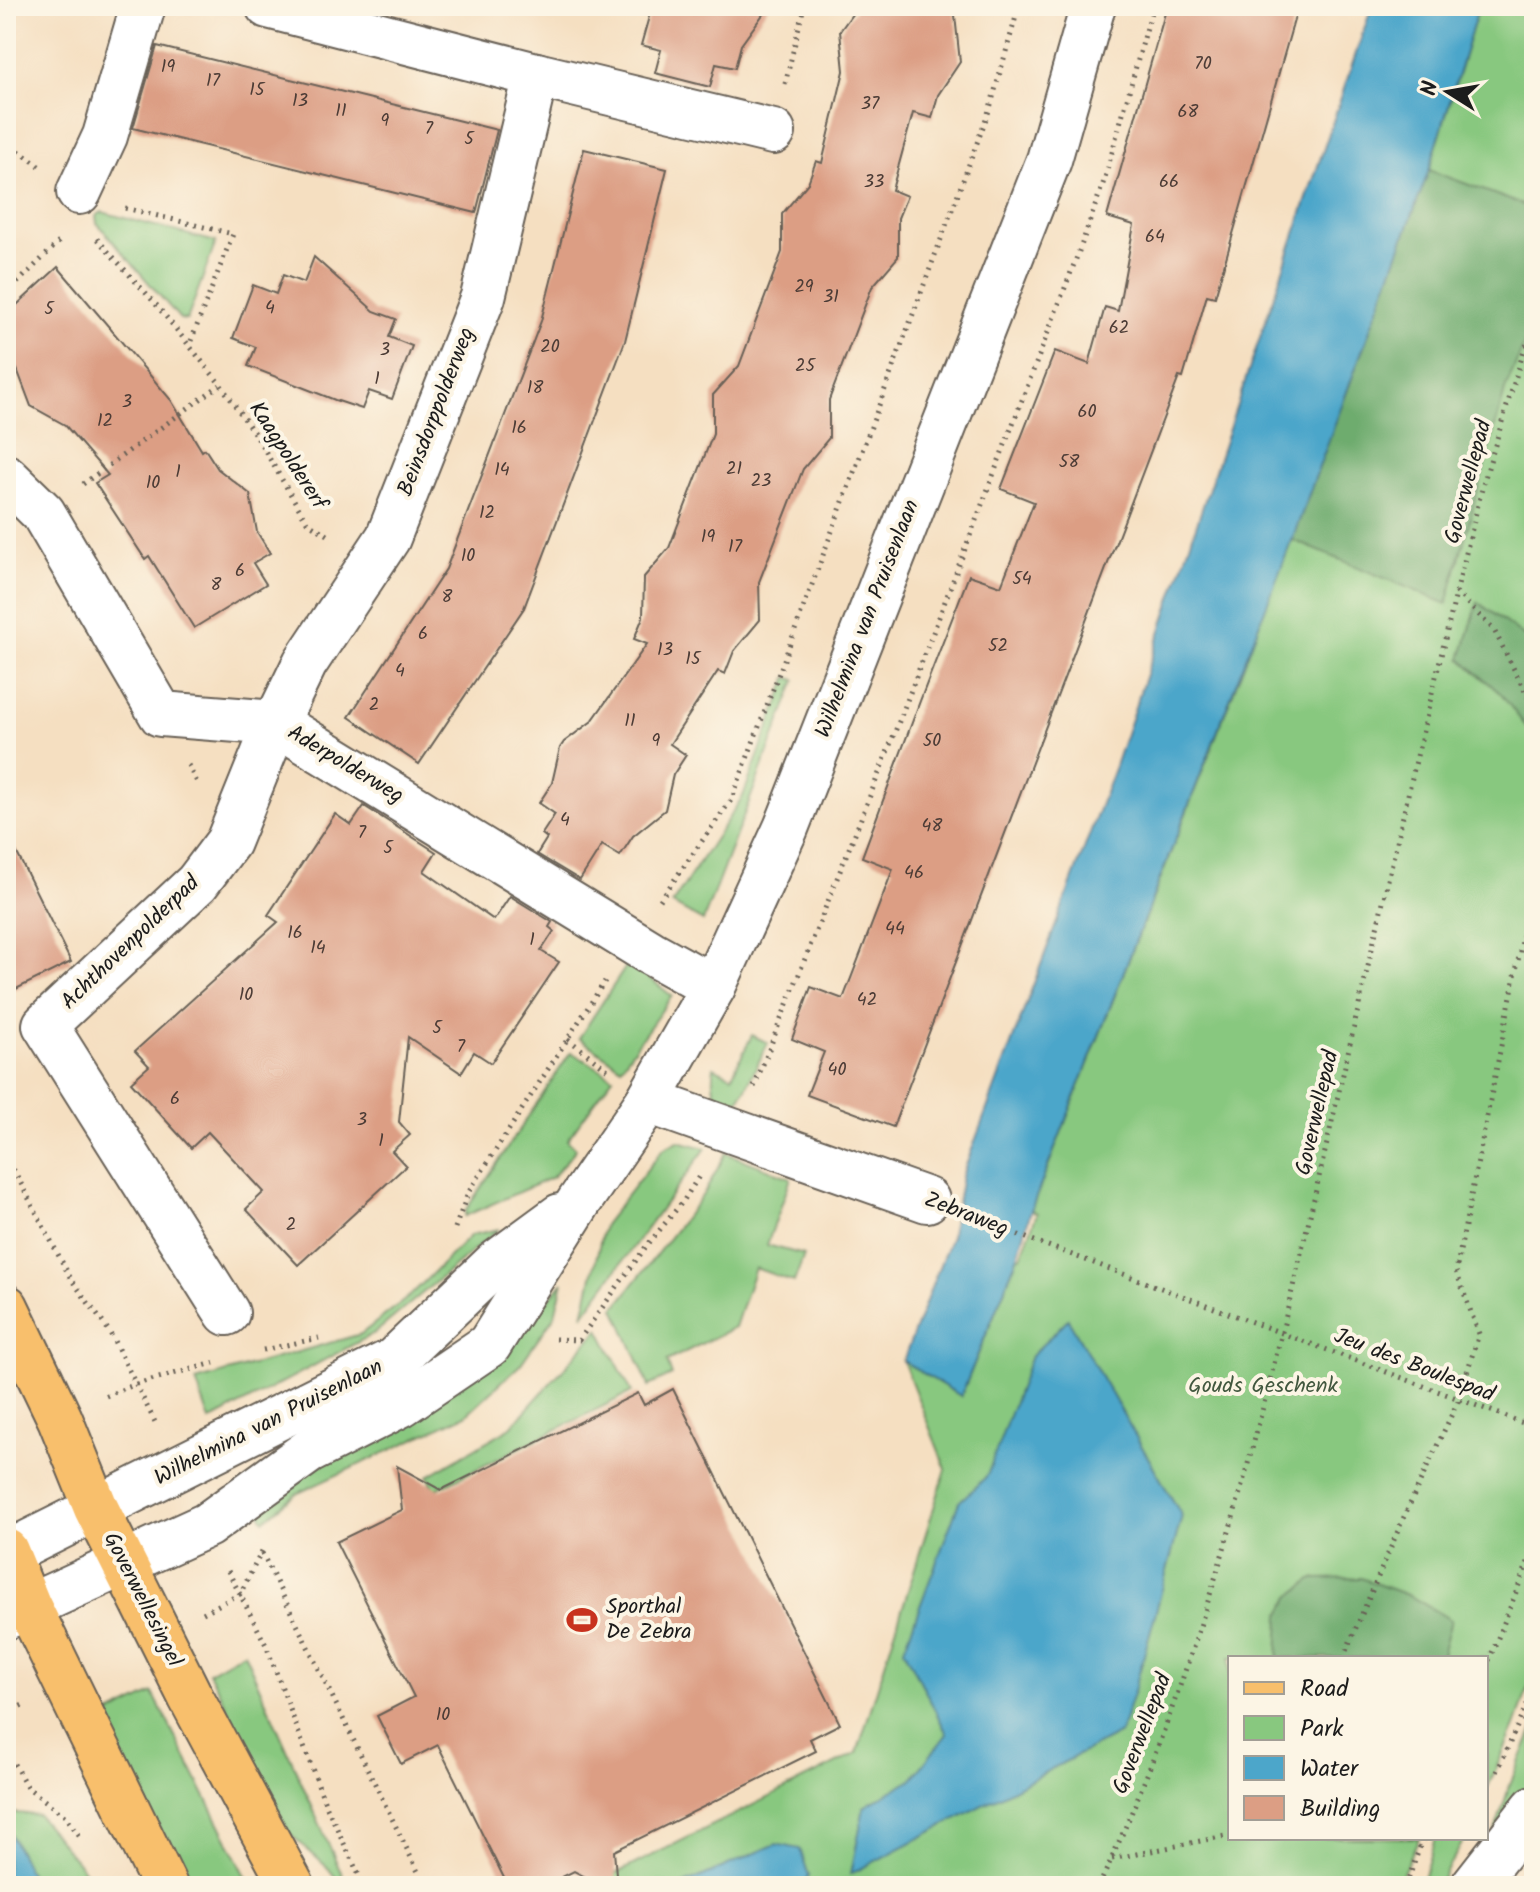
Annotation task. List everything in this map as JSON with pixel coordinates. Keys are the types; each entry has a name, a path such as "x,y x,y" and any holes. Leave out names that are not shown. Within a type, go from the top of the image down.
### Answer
{"main road":[{"name":"Goverwellesingel","path":"6,1307 60,1419 96,1508 190,1696 292,1886"},
{"path":"6,1553 18,1612 165,1886"}],"street":[{"path":"79,206 105,136 143,6"},
{"path":"268,6 773,132"},
{"name":"Wilhelmina van Pruisenlaan","path":"18,1612 207,1525 309,1451 402,1404 489,1345 579,1202 648,1101 713,987 786,828 1049,160 1093,6"},
{"name":"Beinsdorppolderweg","path":"276,723 305,663 388,538 483,297 536,75"},
{"path":"6,477 43,513 161,714"},
{"name":"Aderpolderweg","path":"161,714 276,723 632,941 713,987"},
{"name":"Achthovenpolderpad","path":"227,1313 45,1025 197,883 228,842 276,723"},
{"name":"Zebraweg","path":"648,1101 927,1200"},
{"name":"Wilhelmina van Pruisenlaan","path":"6,1553 394,1360 496,1263 579,1202"},
{"path":"1473,1886 1534,1808"}],"path":[{"path":"773,132 804,6"},
{"path":"447,1239 455,1229 468,1193 632,941 732,799 990,108 1019,6"},
{"path":"555,1339 579,1340 684,1200 715,1151 733,1132 764,1066 1081,246 1104,181 1153,6"},
{"name":"Kaagpoldererf","path":"6,141 79,206 221,385 258,439 307,522 337,540 370,567"},
{"path":"7,293 79,206 126,208 233,234 189,346"},
{"name":"Goverwellepad","path":"1099,1886 1155,1750 1210,1601 1282,1334 1484,481 1525,347 1534,337"},
{"path":"43,513 221,385"},
{"path":"1456,592 1494,630 1534,709"},
{"path":"161,714 228,842"},
{"path":"1344,1656 1458,1401 1479,1334 1456,1271 1523,936 1534,914"},
{"name":"Zebraweg","path":"927,1200 1282,1334"},
{"name":"Jeu des Boulespad","path":"1282,1334 1534,1427"},
{"path":"252,1352 327,1336"},
{"path":"136,1384 223,1360"},
{"path":"1488,1663 1534,1547"},
{"path":"262,1552 425,1886"},
{"path":"1492,1784 1534,1688"},
{"path":"6,1750 27,1787 66,1817 83,1840"},
{"path":"1111,1860 1228,1835"},
{"path":"1406,1886 1422,1840"}],"green space":[{"name":"Gouds Geschenk","path":"1479,6 1534,6 1534,1672 1515,1726 1488,1787 1488,1656 1228,1656 1228,1840 1418,1840 1397,1886 591,1886 857,1753 946,1469 903,1361 961,1396 1018,1256 1021,1257 1037,1213 1031,1210 1242,670 1429,171"},
{"path":"1429,170 1534,209 1534,322 1506,387 1447,604 1292,540"},
{"path":"102,212 216,242 187,320 180,319 97,223 96,216"},
{"path":"1478,602 1534,644 1534,737 1500,693 1461,659"},
{"path":"788,677 796,680 703,921 672,904 743,796"},
{"path":"629,962 672,996 621,1067 579,1038"},
{"path":"752,1035 768,1043 732,1110 715,1092 714,1067 732,1076"},
{"path":"571,1052 613,1077 567,1140 576,1149 553,1177 465,1216 466,1210"},
{"path":"678,1141 706,1148 583,1315 604,1225 663,1149"},
{"path":"726,1153 791,1178 767,1245 804,1255 794,1282 755,1268 735,1327 667,1361 672,1375 649,1386 615,1308 705,1192"},
{"path":"499,1229 375,1333 210,1421 196,1381 361,1334 411,1295 471,1235"},
{"path":"563,1282 555,1315 520,1365 466,1415 296,1494 264,1520 254,1503 508,1349"},
{"path":"599,1329 632,1392 435,1490 428,1476 511,1427"},
{"path":"1361,1578 1410,1596 1451,1620 1442,1656 1278,1656 1280,1615 1291,1596 1313,1579"},
{"path":"244,1652 347,1886 342,1886 328,1868 289,1833 209,1672"},
{"path":"153,1693 251,1886 181,1886 98,1720"},
{"path":"1534,1727 1534,1789 1494,1834 1510,1784"},
{"path":"6,1812 38,1815 97,1886 36,1886 6,1825"},
{"path":"1434,1840 1464,1840 1438,1886 1421,1886"}],"water":[{"path":"1372,6 1479,6 1429,170 1292,540 1031,1210 1018,1256 961,1396 903,1361 951,1236 962,1176 1115,766"},
{"path":"1068,1319 1182,1516 1120,1733 851,1874 864,1807 912,1779 947,1734 904,1649 959,1502 987,1476 1031,1356"},
{"path":"6,1825 36,1886 6,1886"},
{"path":"776,1844 800,1849 809,1876 804,1886 680,1886"}],"building":[{"path":"652,6 769,6 741,45 735,68 716,64 710,87 655,73 661,50 641,45"},
{"path":"858,6 954,6 960,62 938,95 932,118 913,113 892,190 907,196 898,218 898,257 872,287 829,400 829,438 803,469 759,582 760,620 734,651 725,674 718,671 670,744 686,755 673,775 665,810 633,836 620,856 602,845 580,880 537,854 547,838 542,834 555,814 539,803 552,783 564,742 592,721 647,644 634,639 643,617 644,577 669,548 713,434 713,395 739,366 782,252 782,214 808,183 816,161 822,163 844,71 840,31"},
{"path":"1167,6 1298,6 1215,297 1207,295 1183,378 1179,377 893,1127 807,1095 824,1052 792,1039 811,987 843,999 893,869 862,857 920,701 969,575 1001,586 1034,502 1001,489 1055,351 1089,364 1105,307 1118,311 1134,225 1107,217"},
{"path":"157,46 497,130 476,213 133,128"},
{"path":"584,149 667,169 625,341 524,608 419,764 349,717 446,569 541,321"},
{"path":"314,257 374,311 396,319 389,337 412,346 392,399 369,391 362,409 248,366 256,347 233,338 253,285 276,294 283,275 304,283"},
{"path":"58,267 171,400 202,451 205,449 218,469 250,494 257,532 270,553 253,563 266,584 194,628 149,556 145,559 95,483 108,475 65,425 31,406 17,369 6,357 6,315"},
{"path":"364,806 436,852 424,871 494,920 510,896 552,922 549,927 554,931 541,951 559,962 491,1063 474,1052 461,1073 408,1037 399,1122 410,1135 392,1151 406,1166 298,1265 246,1209 264,1192 208,1132 191,1148 131,1082 149,1066 135,1051 278,922 268,915 335,814 351,825"},
{"path":"6,831 71,962 6,994"},
{"name":"Sporthal De Zebra","path":"673,1389 840,1724 810,1739 816,1751 614,1851 617,1886 603,1886 574,1871 544,1886 508,1886 438,1745 401,1764 377,1716 414,1697 336,1542 402,1510 397,1466 441,1490 638,1393 644,1405"}],"place":[{"name":"Sporthal De Zebra","path":"582,1620"}]}
